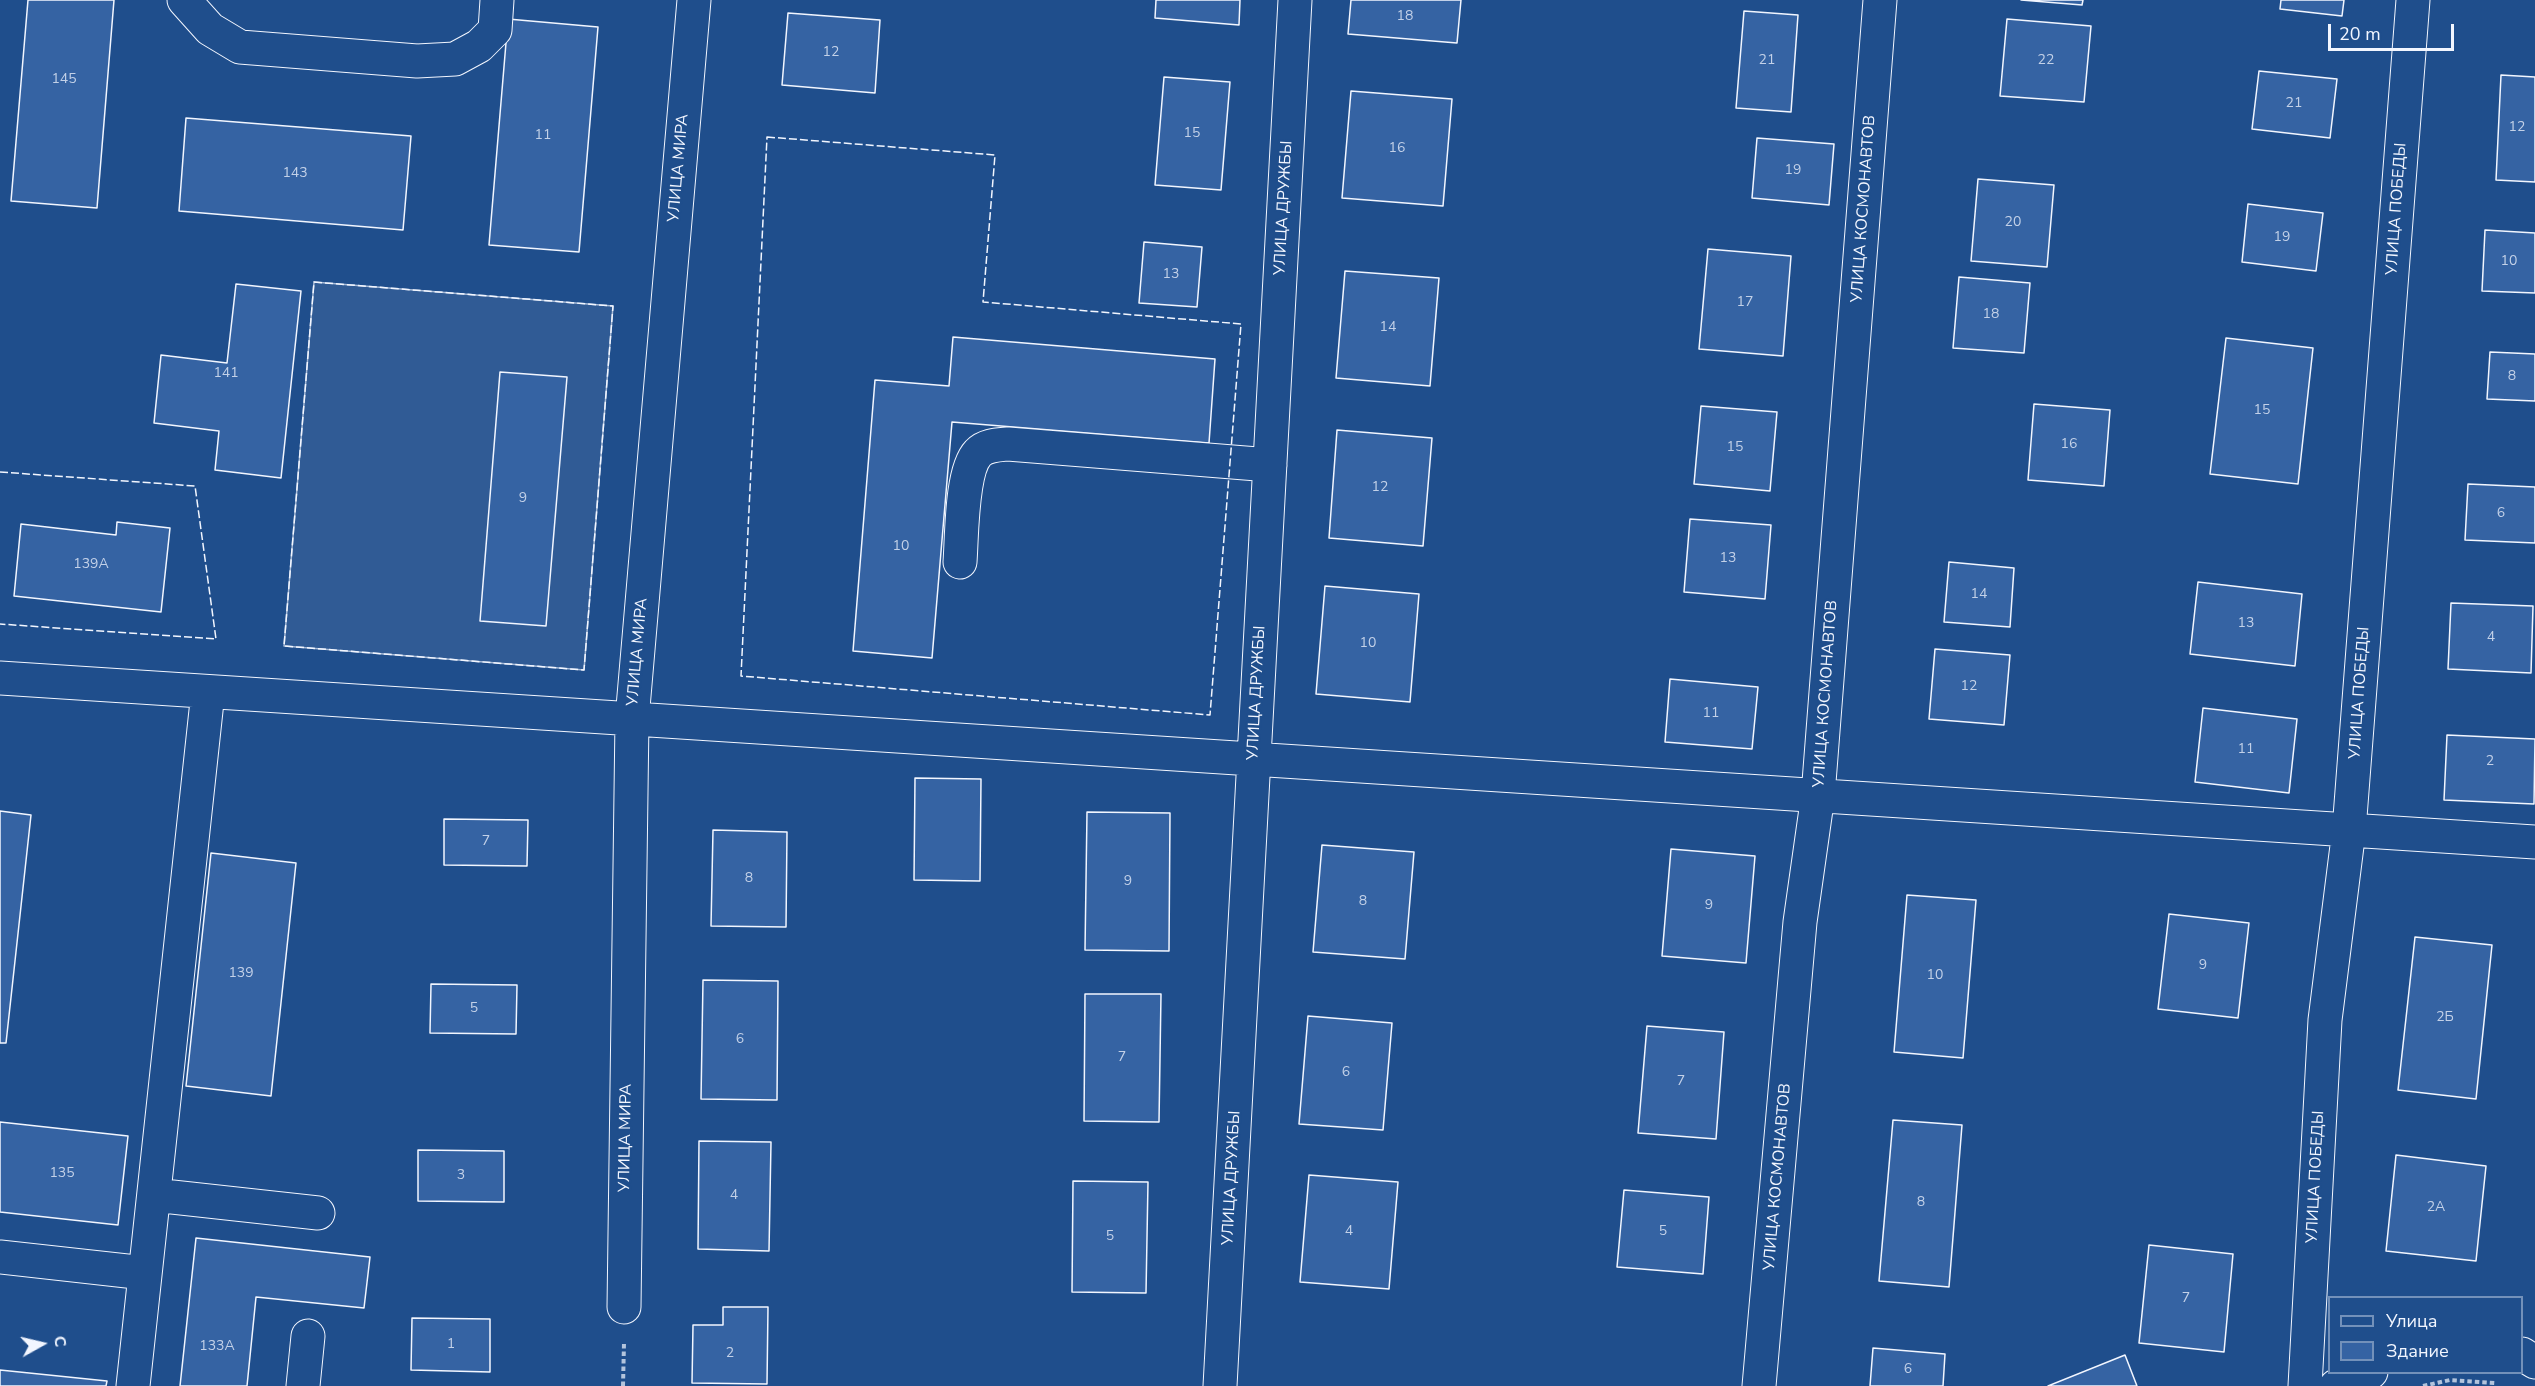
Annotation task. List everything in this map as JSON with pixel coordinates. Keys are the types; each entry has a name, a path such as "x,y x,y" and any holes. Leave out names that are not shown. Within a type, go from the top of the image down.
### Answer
{"street":[{"path":"184,0 210,29 240,47 417,62 455,59 479,46 495,30 497,0"},
{"name":"УЛИЦА МИРА","path":"624,1306 632,719 694,0"},
{"name":"УЛИЦА ДРУЖБЫ","path":"1220,1386 1295,0"},
{"name":"УЛИЦА КОСМОНАВТОВ","path":"1759,1386 1800,922 1818,795 1880,0"},
{"name":"УЛИЦА ПОБЕДЫ","path":"2306,1386 2325,1020 2349,830 2414,0"},
{"path":"960,562 968,470 978,453 990,445 1008,444 1270,465"},
{"path":"0,678 2535,842"},
{"path":"133,1386 208,692"},
{"path":"154,1195 318,1213"},
{"path":"0,1257 145,1273"},
{"path":"303,1386 308,1336"},
{"path":"2336,1386 2366,1374"}],"path":[{"path":"2423,1386 2450,1380 2491,1381 2502,1386"}],"shaded area":[{"path":"314,282 613,306 584,670 284,646"}],"building":[{"path":"28,0 114,0 97,208 11,201"},
{"path":"1156,0 1240,0 1239,25 1155,18"},
{"path":"1351,0 1461,0 1457,43 1348,34"},
{"path":"2021,0 2083,0 2082,5"},
{"path":"2281,0 2344,0 2342,16 2280,9"},
{"path":"1744,11 1798,15 1791,112 1736,108"},
{"path":"788,13 880,20 875,93 782,85"},
{"path":"508,19 598,27 579,252 489,245"},
{"path":"2007,19 2091,26 2084,102 2000,96"},
{"path":"2259,71 2337,79 2330,138 2252,129"},
{"path":"2501,75 2535,77 2535,182 2496,180"},
{"path":"1164,77 1230,82 1221,190 1155,185"},
{"path":"1351,91 1452,99 1443,206 1342,198"},
{"path":"186,118 411,136 403,230 179,211"},
{"path":"1757,138 1834,144 1829,205 1752,198"},
{"path":"1978,179 2054,185 2047,267 1971,261"},
{"path":"2248,204 2323,213 2316,271 2242,262"},
{"path":"2485,230 2535,233 2535,293 2482,291"},
{"path":"1144,242 1202,247 1197,307 1139,303"},
{"path":"1708,249 1791,256 1783,356 1699,349"},
{"path":"1345,271 1439,278 1430,386 1336,378"},
{"path":"1959,277 2030,283 2024,353 1953,348"},
{"path":"236,284 301,291 281,478 215,470 219,431 154,423 161,355 227,363"},
{"path":"953,337 1215,359 1209,443 952,422 932,658 853,651 875,380 949,386"},
{"path":"2226,338 2313,348 2298,484 2210,474"},
{"path":"2490,352 2535,354 2535,401 2487,399"},
{"path":"500,372 567,377 546,626 480,621"},
{"path":"2034,404 2110,410 2104,486 2028,480"},
{"path":"1701,406 1777,412 1770,491 1694,484"},
{"path":"1337,430 1432,438 1423,546 1329,538"},
{"path":"2468,484 2535,487 2535,543 2465,540"},
{"path":"1690,519 1771,525 1765,599 1684,592"},
{"path":"117,522 170,528 161,612 14,596 21,524 116,535"},
{"path":"1949,562 2014,568 2010,627 1944,622"},
{"path":"2198,582 2302,594 2295,666 2190,654"},
{"path":"1325,586 1419,594 1410,702 1316,694"},
{"path":"2451,603 2533,606 2531,673 2448,669"},
{"path":"1935,649 2010,655 2004,725 1929,719"},
{"path":"1670,679 1758,687 1752,749 1665,742"},
{"path":"2203,708 2297,719 2289,793 2195,782"},
{"path":"2447,735 2535,739 2534,804 2444,800"},
{"path":"915,778 981,779 980,881 914,880"},
{"path":"0,811 31,815 6,1043 0,1043"},
{"path":"1087,812 1170,813 1169,951 1085,950"},
{"path":"444,819 528,820 527,866 444,865"},
{"path":"713,830 787,832 786,927 711,926"},
{"path":"1322,845 1414,852 1405,959 1313,952"},
{"path":"1671,849 1755,856 1746,963 1662,956"},
{"path":"211,853 296,863 271,1096 186,1086"},
{"path":"1907,895 1976,900 1963,1058 1894,1052"},
{"path":"2169,914 2249,923 2238,1018 2158,1009"},
{"path":"2415,937 2492,945 2476,1099 2398,1090"},
{"path":"703,980 778,981 777,1100 701,1099"},
{"path":"431,984 517,985 516,1034 430,1033"},
{"path":"1085,994 1161,994 1159,1122 1084,1121"},
{"path":"1308,1016 1392,1023 1383,1130 1299,1124"},
{"path":"1647,1026 1724,1032 1716,1139 1638,1133"},
{"path":"1893,1120 1962,1125 1949,1287 1879,1281"},
{"path":"0,1122 128,1136 118,1225 0,1212"},
{"path":"699,1141 771,1142 769,1251 698,1249"},
{"path":"418,1150 504,1151 504,1202 418,1201"},
{"path":"2396,1155 2486,1166 2476,1261 2386,1251"},
{"path":"1309,1175 1398,1182 1389,1289 1300,1282"},
{"path":"1073,1181 1148,1182 1146,1293 1072,1292"},
{"path":"1624,1190 1709,1197 1703,1274 1617,1267"},
{"path":"196,1238 370,1257 364,1308 256,1297 247,1386 180,1386"},
{"path":"2149,1245 2233,1254 2224,1352 2139,1343"},
{"path":"723,1307 768,1307 767,1384 692,1383 693,1325 723,1325"},
{"path":"412,1318 490,1319 490,1372 411,1370"},
{"path":"1873,1348 1945,1354 1943,1386 1870,1386"},
{"path":"2125,1355 2137,1386 2048,1386"},
{"path":"0,1370 107,1381 106,1386 0,1386"}],"fence":[{"path":"767,137 995,155 983,302 1241,324 1210,715 741,676 767,137"},
{"path":"314,282 613,306 584,670 284,646 314,282"},
{"path":"0,472 195,486 216,639 0,624"}]}
